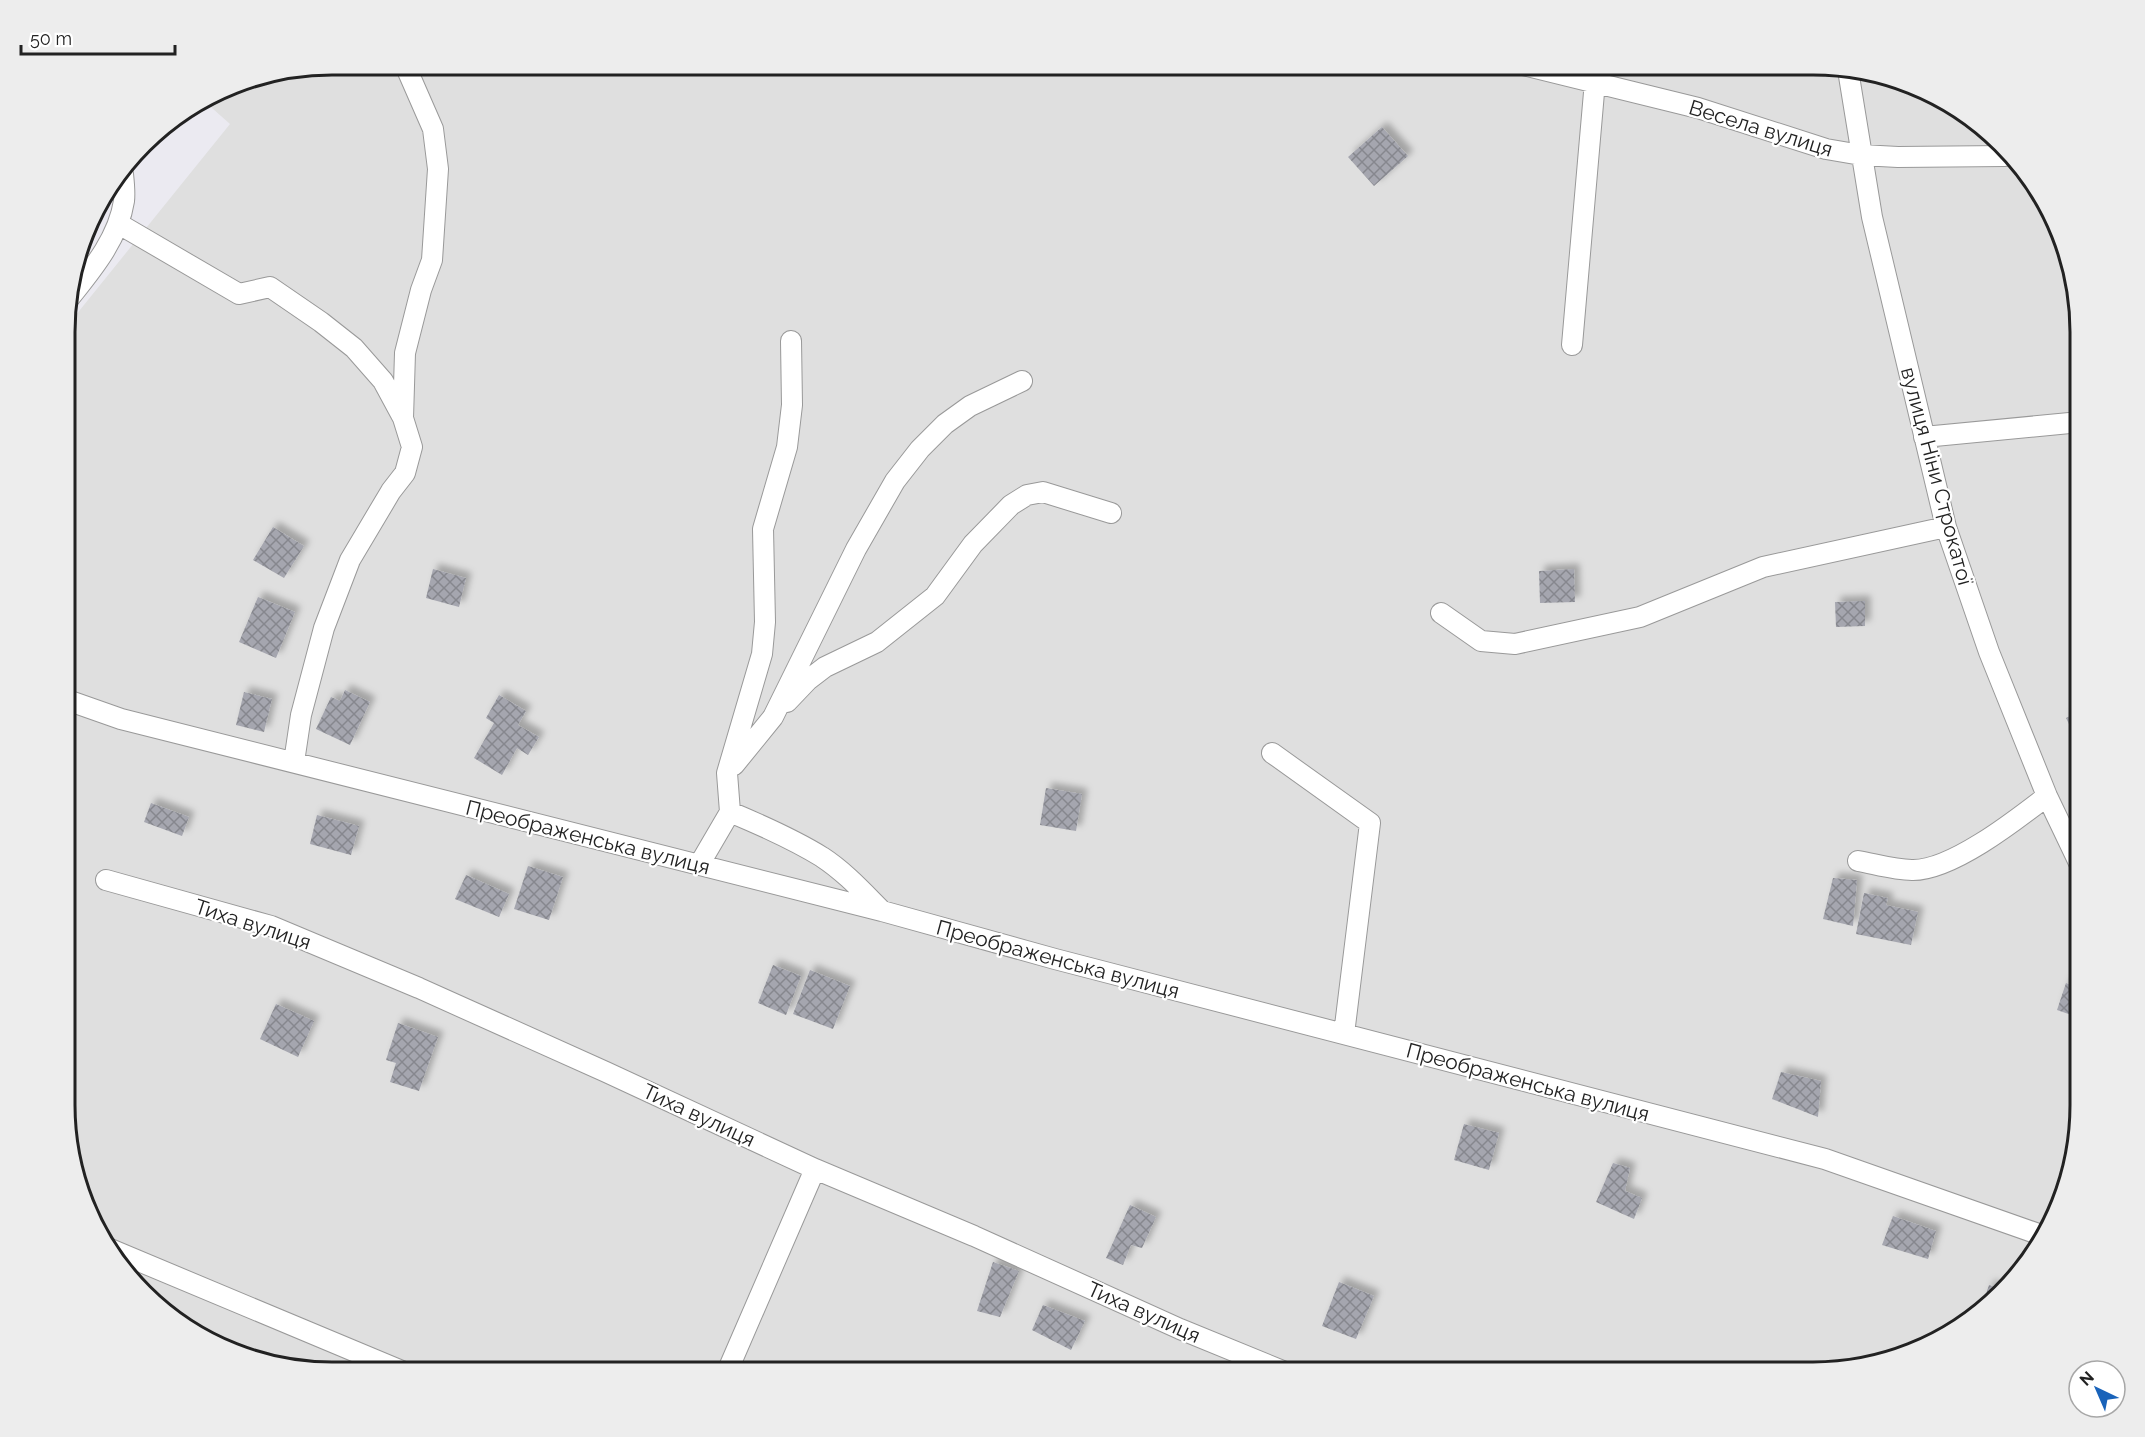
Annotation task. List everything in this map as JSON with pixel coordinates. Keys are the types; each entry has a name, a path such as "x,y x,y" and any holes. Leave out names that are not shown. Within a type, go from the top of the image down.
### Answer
{"street":[{"path":"403,418 405,353 421,290 432,260 438,169 433,129 410,75"},
{"name":"Весела вулиця","path":"1570,75 1698,108 1826,149 1861,155 2000,156"},
{"name":"вулиця Ніни Строкатої","path":"1849,78 1872,217 1946,527 1989,652 2047,796 2070,844"},
{"path":"1572,345 1595,81"},
{"path":"79,285 97,263 119,224 124,200 123,182"},
{"path":"119,224 239,294 270,287 354,348 383,381 403,418 412,447 405,473 391,491 350,560 324,628 301,715 294,762"},
{"path":"699,865 730,812 727,773 762,654 765,622 763,530 787,447 792,405 791,341"},
{"path":"773,717 856,549 895,481 920,448 945,424 970,406 1022,381"},
{"path":"1924,437 2070,423"},
{"path":"727,773 773,717 825,667 877,642 935,596 973,544 1011,505 1027,495 1043,492 1111,513"},
{"path":"1441,613 1481,641 1515,644 1641,617 1763,567 1946,527"},
{"name":"Преображенська вулиця","path":"75,703 121,719 882,911 1055,959 1825,1160 2036,1233"},
{"path":"1272,753 1370,823 1344,1034"},
{"path":"1858,861 1912,870 1938,866 1960,856 2047,796"},
{"path":"730,812 798,843 824,858 882,911"},
{"name":"Тиха вулиця","path":"106,880 270,926 440,997 815,1169 1262,1362"},
{"path":"731,1362 815,1169"},
{"path":"123,1254 380,1362"}],"shaded area":[{"path":"332,75 1813,75 1846,77 1879,84 1911,95 1956,118 1995,150 2027,189 2056,250 2068,299 2070,332 2070,1105 2068,1138 2061,1171 2050,1203 2027,1248 1995,1287 1956,1319 1941,1328 1879,1353 1846,1360 1813,1362 332,1362 299,1360 266,1353 234,1342 189,1319 150,1287 118,1248 89,1187 77,1138 75,1105 75,332 76,315 230,124 210,106 266,84 299,77"}],"building":[{"path":"1382,127 1408,156 1374,186 1348,157"},
{"path":"273,527 304,546 284,578 253,560"},
{"path":"433,569 466,578 459,607 426,598"},
{"path":"1574,569 1575,602 1540,603 1539,571"},
{"path":"258,597 295,612 276,658 239,642"},
{"path":"1865,601 1865,626 1836,627 1835,602"},
{"path":"345,690 370,702 350,745 316,729 331,697 340,701"},
{"path":"244,692 272,699 264,732 236,725"},
{"path":"499,695 526,711 518,725 539,737 528,755 517,748 502,775 474,758 494,723 486,718"},
{"path":"1046,788 1082,794 1076,831 1040,825"},
{"path":"151,803 189,817 182,836 144,822"},
{"path":"317,815 359,826 351,855 310,844"},
{"path":"528,866 563,877 549,920 514,909"},
{"path":"466,875 509,894 499,917 455,899"},
{"path":"1833,878 1857,880 1853,926 1823,919"},
{"path":"1864,893 1888,898 1886,905 1918,912 1911,945 1856,934"},
{"path":"773,965 801,976 786,1015 758,1003"},
{"path":"810,970 850,986 833,1029 793,1014"},
{"path":"2066,983 2070,985 2070,1015 2057,1010"},
{"path":"276,1004 314,1021 298,1057 260,1039"},
{"path":"398,1023 438,1037 419,1091 390,1082 396,1063 386,1060"},
{"path":"1781,1072 1821,1081 1818,1117 1772,1099"},
{"path":"1464,1124 1499,1133 1489,1170 1454,1160"},
{"path":"1613,1163 1630,1168 1625,1191 1642,1198 1634,1219 1596,1202"},
{"path":"1130,1205 1156,1217 1142,1248 1131,1245 1123,1265 1106,1258"},
{"path":"1893,1216 1936,1231 1928,1259 1882,1245"},
{"path":"993,1262 1019,1271 1000,1317 977,1311"},
{"path":"1339,1282 1374,1296 1356,1339 1322,1326"},
{"path":"1989,1285 1995,1287 1986,1295"},
{"path":"1043,1305 1085,1321 1071,1350 1032,1330"}]}
